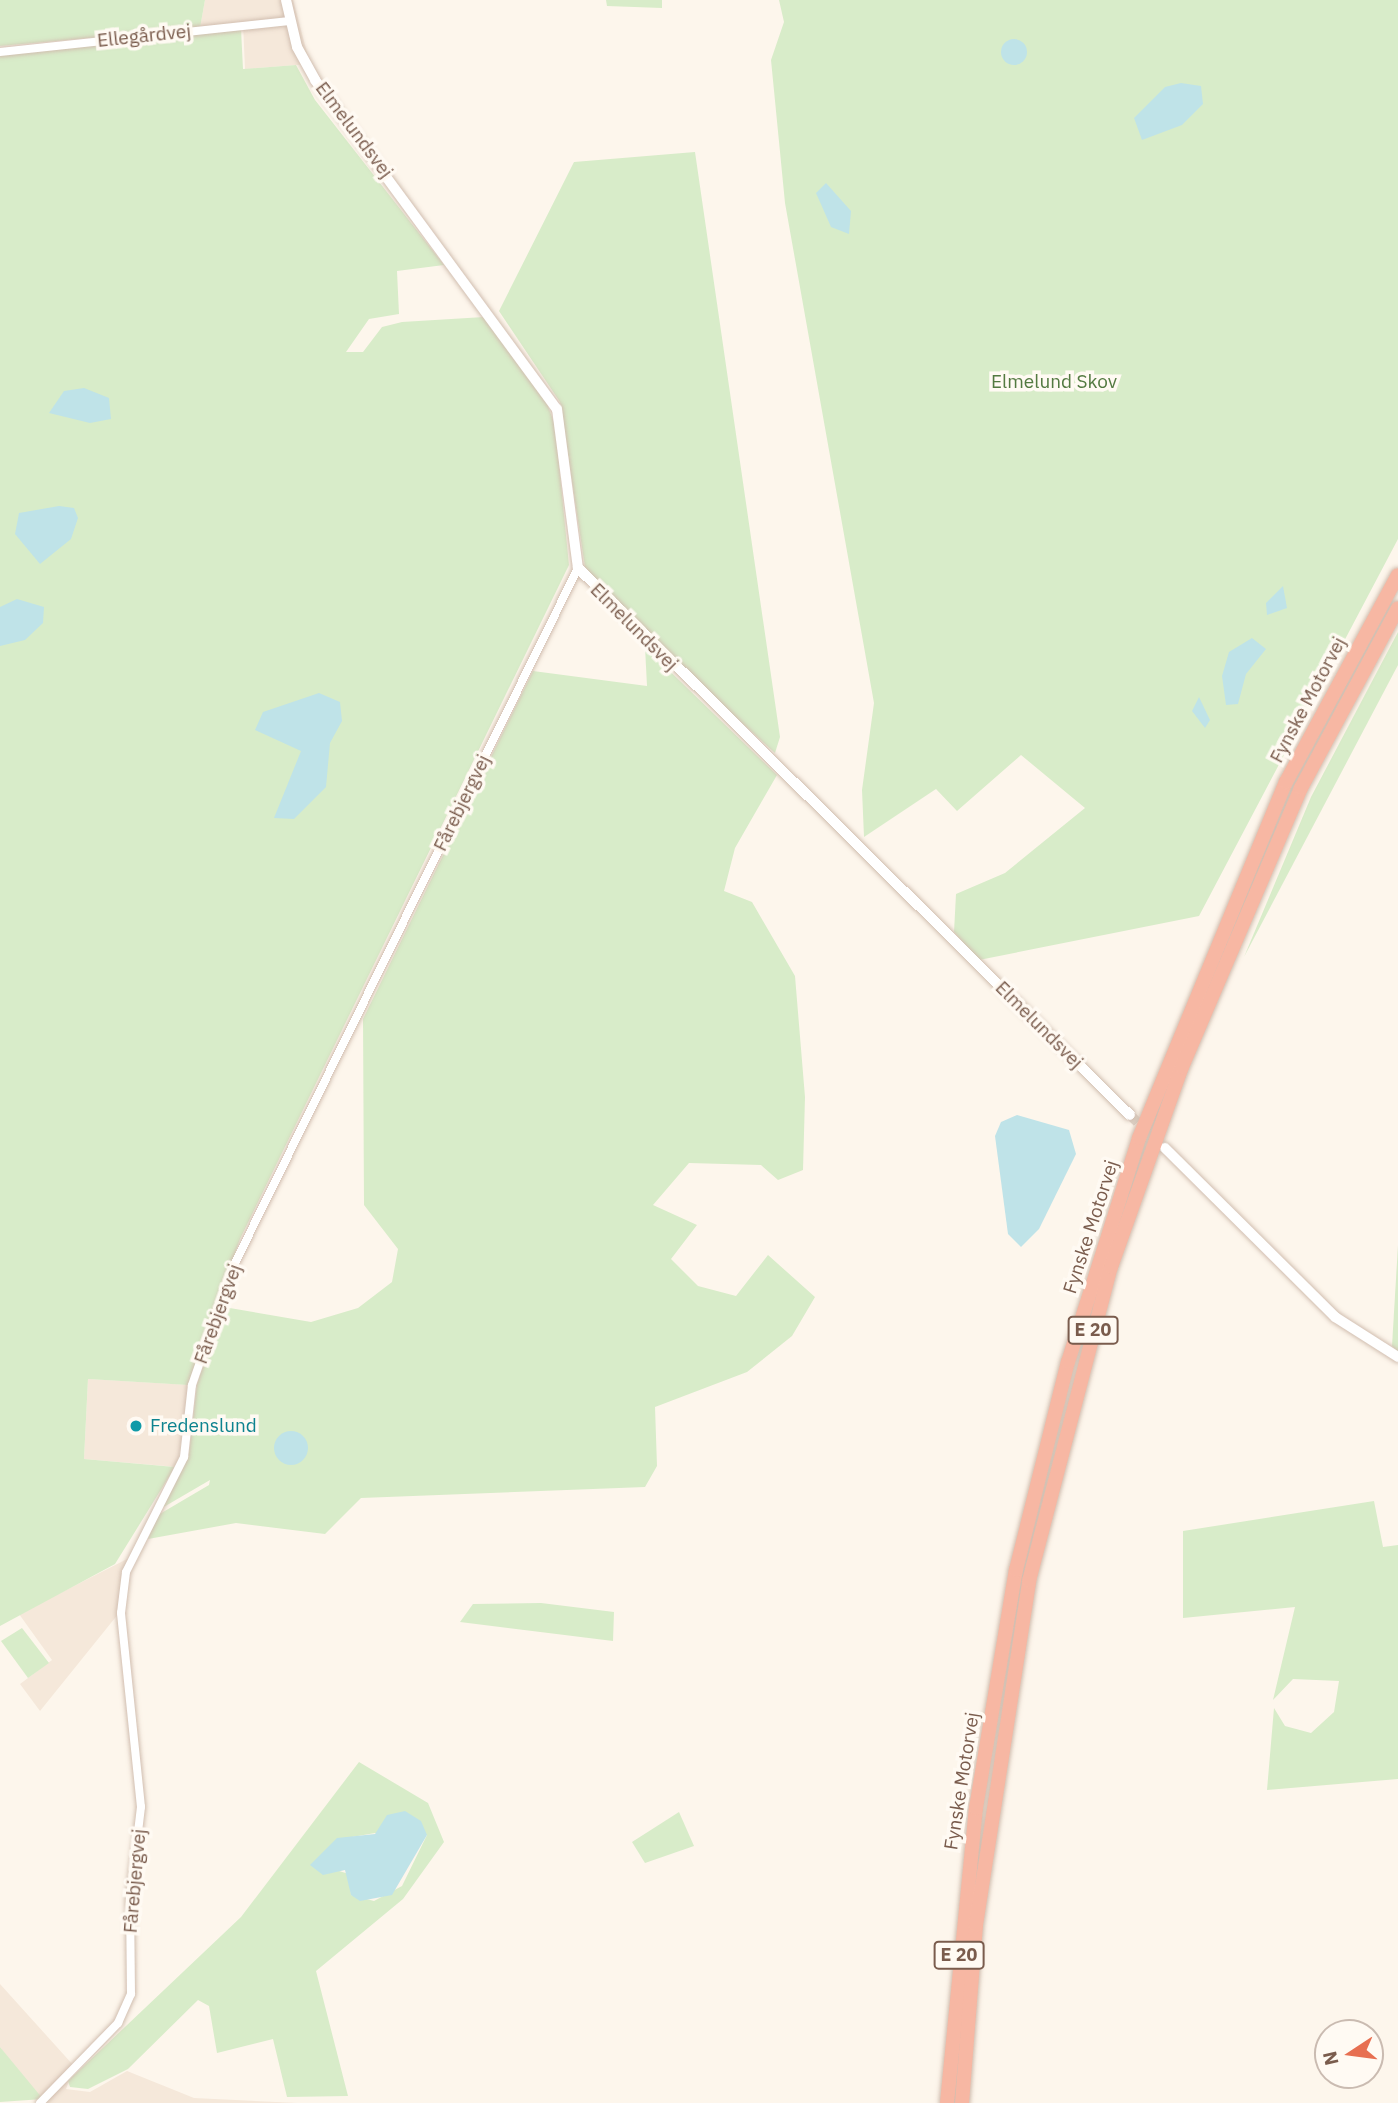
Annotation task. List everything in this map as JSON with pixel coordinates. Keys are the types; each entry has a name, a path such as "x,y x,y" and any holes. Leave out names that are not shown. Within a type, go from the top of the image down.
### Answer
{"highway":[{"name":"Fynske Motorvej","path":"947,2103 976,1808 1016,1570 1068,1362 1139,1138 1286,782 1398,575"},
{"name":"Fynske Motorvej","path":"962,2103 976,1925 1029,1581 1111,1268 1182,1067 1301,788 1398,608"}],"street":[{"name":"Elmelundsvej","path":"286,0 289,21 315,80 557,409 578,568 1130,1115"},
{"name":"Ellegårdvej","path":"0,52 289,21"},
{"name":"Fårebjergvej","path":"40,2103 54,2094 118,2023 133,1983 130,1899 141,1807 121,1613 126,1572 184,1457 192,1385 233,1267 578,568"},
{"path":"1165,1148 1335,1317 1398,1357"}],"shaded area":[{"path":"205,0 293,0 310,64 245,69 243,23 200,28"},
{"path":"88,1379 190,1385 177,1467 84,1459"},
{"path":"129,1558 119,1613 40,1711 20,1684 52,1660 19,1614"},
{"path":"0,1984 74,2066 66,2089 90,2092 127,2071 194,2098 298,2103 41,2103 0,2047"}],"green space":[{"path":"0,0 205,0 200,28 0,46"},
{"path":"606,0 662,0 662,8 607,6"},
{"name":"Elmelund Skov","path":"779,0 1398,0 1398,539 1199,916 979,960 954,932 956,894 1005,873 1085,808 1021,755 957,811 936,789 864,837 862,790 874,703 785,203 771,60 784,22"},
{"path":"241,29 243,69 296,65 315,100 444,265 397,271 399,314 369,319 346,352 363,352 382,327 402,322 484,317 546,401 555,425 569,565 240,1239 188,1385 88,1379 84,1459 175,1467 115,1564 0,1626 0,55"},
{"path":"695,152 780,737 775,753 661,649 585,567 560,402 499,311 574,162"},
{"path":"1398,632 1398,665 1244,957 1311,797"},
{"path":"645,647 777,775 735,848 724,891 752,902 795,976 805,1097 803,1170 778,1180 761,1165 689,1163 653,1205 697,1225 671,1259 698,1286 736,1296 768,1255 815,1297 792,1336 747,1372 655,1407 657,1466 645,1487 361,1498 325,1534 236,1523 148,1539 158,1515 209,1485 210,1480 162,1508 189,1454 197,1384 224,1307 311,1322 358,1308 392,1282 398,1249 364,1205 363,1019 533,671 647,686"},
{"path":"1398,1245 1398,1352 1392,1346"},
{"path":"1374,1501 1383,1547 1398,1545 1398,1779 1267,1790 1274,1708 1285,1726 1311,1733 1334,1712 1339,1681 1293,1679 1273,1700 1295,1607 1183,1618 1183,1531"},
{"path":"541,1603 614,1612 613,1641 460,1622 473,1604"},
{"path":"22,1628 49,1663 28,1678 1,1641"},
{"path":"359,1762 428,1803 444,1842 403,1899 316,1971 348,2096 287,2097 273,2039 217,2053 209,2006 198,2000 128,2069 88,2089 70,2087 68,2081 241,1917","holes":["375,1833 427,1835 402,1886 374,1901 351,1895 349,1874 339,1871 352,1837"]},
{"path":"679,1812 694,1846 645,1863 632,1842"},
{"path":"0,2047 43,2099 0,2102"}],"water":[{"path":"1014,39 1023,43 1027,52 1023,61 1014,65 1005,61 1001,52 1005,43"},
{"path":"1181,83 1201,86 1203,104 1182,125 1142,140 1134,118 1165,87"},
{"path":"826,183 851,211 849,234 831,227 816,193"},
{"path":"84,388 109,398 111,419 90,423 49,413 64,391"},
{"path":"59,506 74,508 78,518 71,539 40,564 15,534 19,513"},
{"path":"1283,586 1287,608 1267,615 1266,603"},
{"path":"17,599 44,607 43,623 25,640 0,646 0,607"},
{"path":"1252,638 1266,649 1246,674 1238,704 1226,705 1222,676 1229,652"},
{"path":"319,693 340,702 342,721 330,743 326,787 294,819 274,818 301,751 255,730 263,712"},
{"path":"1199,697 1210,720 1205,728 1192,711"},
{"path":"1017,1115 1069,1130 1076,1154 1039,1229 1021,1247 1008,1234 995,1136 1001,1122"},
{"path":"291,1431 303,1436 308,1448 303,1460 291,1465 279,1460 274,1448 279,1436"},
{"path":"405,1811 421,1821 427,1835 392,1895 360,1901 351,1895 345,1870 323,1875 310,1865 337,1838 375,1834 387,1815"}],"tunnel":[{"path":"1130,1115 1159,1143"}],"place":[{"name":"Fredenslund","path":"136,1426"}]}
